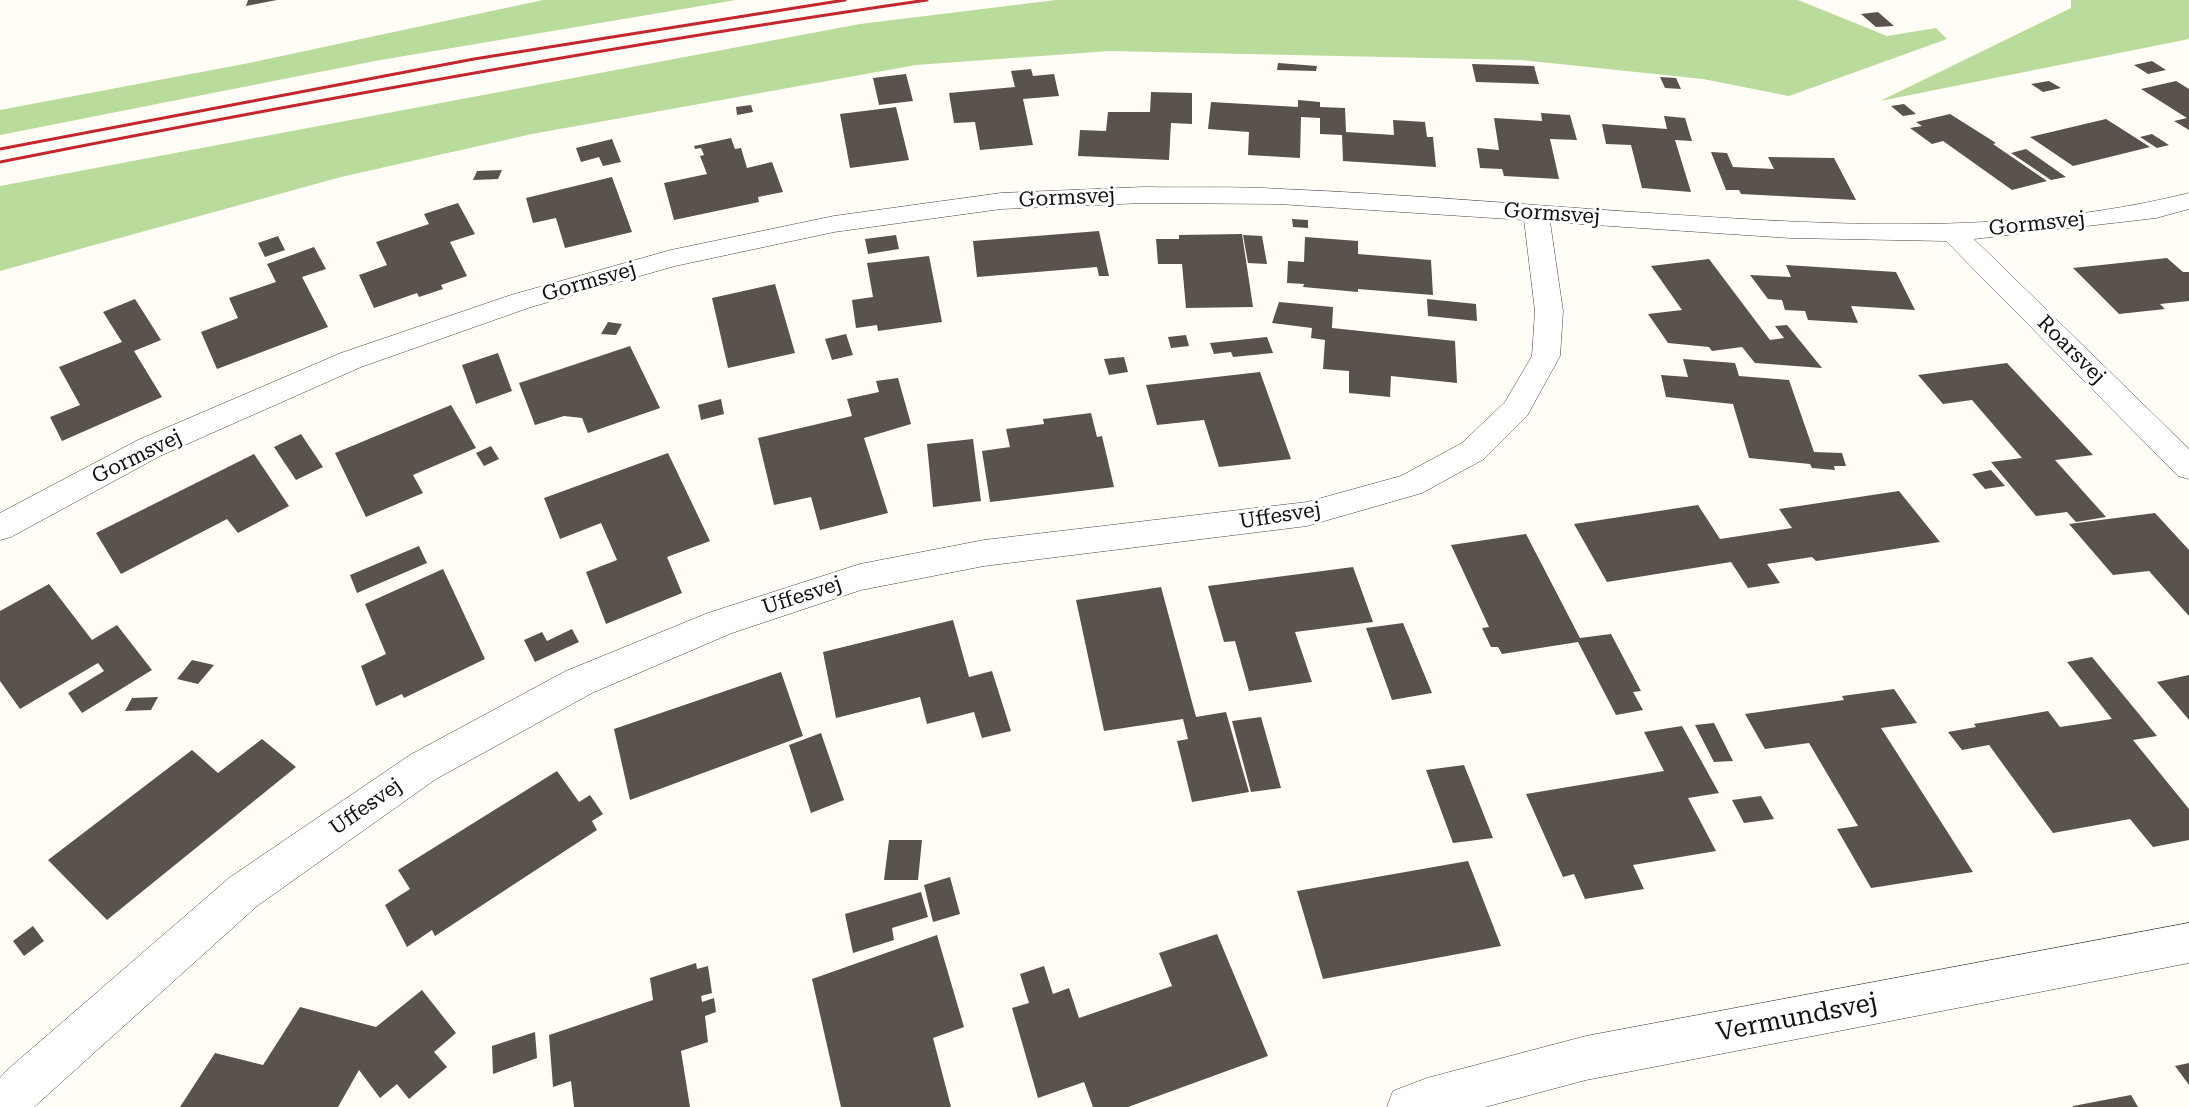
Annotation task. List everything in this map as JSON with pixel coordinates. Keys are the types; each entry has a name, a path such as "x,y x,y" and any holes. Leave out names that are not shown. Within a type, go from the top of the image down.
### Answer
{"street":[{"name":"Gormsvej","path":"0,528 148,448 351,360 521,301 671,258 823,226 1001,201 1144,195 1279,196 1790,230 1953,233 2156,210 2189,201"},
{"name":"Uffesvej","path":"4,1107 22,1087 243,892 423,767 579,682 720,623 861,577 984,553 1307,514 1411,485 1473,450 1516,409 1546,356 1549,311 1536,213"},
{"name":"Roarsvej","path":"1953,233 2189,468"},
{"name":"Vermundsvej","path":"1409,1107 1427,1100 1586,1058 2189,943"}],"green space":[{"path":"543,0 736,0 375,61 0,135 0,110 249,63"},
{"path":"1056,0 1798,0 1887,36 1936,28 1947,39 1789,96 1703,79 1521,60 1110,51 916,65 532,134 341,177 0,271 0,186 860,24"},
{"path":"2071,0 2189,0 2189,39 1880,101 2071,8"}],"building":[{"path":"248,0 277,0 246,6"},
{"path":"1878,12 1894,26 1876,27 1861,14"},
{"path":"2152,61 2166,70 2148,74 2134,65"},
{"path":"1278,63 1317,66 1316,71 1277,70"},
{"path":"1472,64 1534,66 1539,84 1476,82"},
{"path":"1031,69 1033,76 1054,74 1059,96 1023,99 1033,145 980,150 975,122 954,123 949,93 1015,87 1011,71"},
{"path":"906,74 913,101 879,105 873,78"},
{"path":"1660,77 1676,78 1681,89 1665,88"},
{"path":"2049,81 2061,88 2043,92 2031,84"},
{"path":"2176,81 2189,89 2189,130 2174,121 2187,118 2141,89"},
{"path":"1151,92 1192,93 1192,124 1171,123 1169,160 1078,156 1080,130 1106,131 1108,112 1150,112"},
{"path":"1298,100 1320,102 1320,107 1345,108 1346,132 1394,135 1393,120 1425,122 1427,137 1433,137 1436,167 1343,161 1342,135 1320,134 1320,118 1301,117 1300,158 1248,155 1249,132 1208,129 1211,102 1298,107"},
{"path":"1904,104 1916,114 1903,116 1891,106"},
{"path":"751,105 753,112 737,115 736,107"},
{"path":"896,107 909,160 850,168 840,114"},
{"path":"1541,113 1570,115 1577,140 1550,139 1559,179 1504,176 1502,169 1480,168 1477,148 1499,150 1494,118 1542,121"},
{"path":"1950,114 1996,143 1993,144 2047,181 2012,190 1943,141 1932,144 1910,128 1922,126 1916,122"},
{"path":"1664,116 1685,118 1692,141 1675,140 1691,192 1642,188 1631,145 1606,144 1602,124 1667,129"},
{"path":"2106,119 2150,147 2073,166 2030,137"},
{"path":"2152,134 2169,145 2157,148 2140,137"},
{"path":"731,138 735,149 741,148 747,168 772,162 783,192 758,197 759,202 674,220 664,183 707,174 700,156 704,155 701,148 695,149 694,146"},
{"path":"612,139 621,162 603,166 599,157 581,162 576,148"},
{"path":"2026,149 2066,177 2051,180 2011,153"},
{"path":"1711,152 1727,153 1733,167 1774,169 1768,157 1834,158 1856,200 1741,194 1739,190 1726,190"},
{"path":"502,170 498,179 473,180 477,171"},
{"path":"612,177 632,232 565,248 556,218 533,223 526,198"},
{"path":"458,203 475,234 450,242 467,276 441,285 443,289 419,297 417,293 374,308 359,275 387,265 376,242 429,224 424,214"},
{"path":"1292,219 1308,220 1308,228 1293,227"},
{"path":"1099,231 1109,276 1099,276 1097,267 977,277 973,241"},
{"path":"1242,234 1253,307 1186,308 1182,264 1158,264 1156,239 1179,239 1179,235"},
{"path":"896,235 899,249 868,254 865,239"},
{"path":"1243,235 1262,236 1267,264 1248,263"},
{"path":"278,236 285,250 265,257 258,243"},
{"path":"1305,237 1358,241 1358,254 1431,260 1433,295 1358,289 1358,292 1303,287 1304,284 1287,283 1288,261 1304,262"},
{"path":"314,247 326,269 302,277 328,327 217,369 201,332 238,318 229,298 276,282 267,264"},
{"path":"929,256 942,322 878,331 877,325 856,328 852,300 873,297 867,263"},
{"path":"2167,258 2183,272 2189,272 2189,301 2160,304 2165,309 2119,314 2073,268"},
{"path":"1709,259 1770,340 1784,338 1775,326 1787,325 1822,368 1755,363 1742,347 1712,351 1709,347 1668,343 1648,314 1682,310 1651,266"},
{"path":"1786,265 1896,272 1915,310 1851,306 1858,323 1808,320 1805,311 1785,310 1782,300 1768,299 1750,275 1791,277"},
{"path":"775,284 795,353 728,368 712,298"},
{"path":"135,299 161,340 134,351 162,397 62,441 50,417 80,405 59,367 122,342 103,312"},
{"path":"1427,299 1476,304 1477,321 1428,316"},
{"path":"1279,302 1333,307 1332,328 1455,341 1457,383 1391,376 1390,397 1349,393 1349,371 1323,369 1325,340 1311,338 1312,328 1272,323"},
{"path":"608,322 622,324 616,335 601,334"},
{"path":"846,334 853,355 832,360 825,339"},
{"path":"1186,335 1189,346 1171,348 1168,337"},
{"path":"1267,337 1273,353 1233,357 1231,352 1214,354 1210,343"},
{"path":"630,346 660,408 588,433 582,418 564,416 535,425 519,383"},
{"path":"498,353 512,391 476,404 462,365"},
{"path":"1124,357 1128,372 1109,375 1104,359"},
{"path":"1683,359 1735,363 1739,376 1789,380 1814,452 1842,453 1846,466 1834,466 1835,470 1812,468 1810,464 1749,458 1733,404 1666,397 1661,375 1688,377"},
{"path":"2007,363 2093,455 2055,460 2106,517 2076,522 2067,512 2036,516 1991,462 2022,458 1972,400 1943,404 1918,375"},
{"path":"1260,372 1291,459 1219,467 1204,420 1157,425 1146,385"},
{"path":"898,378 911,424 864,438 888,513 820,530 811,497 774,505 758,438 852,416 847,399 879,392 876,381"},
{"path":"721,399 724,414 701,420 698,405"},
{"path":"451,405 476,448 413,475 423,493 366,517 335,453"},
{"path":"1091,413 1097,437 1102,436 1114,487 990,502 982,451 1010,447 1006,429 1044,424 1043,419"},
{"path":"301,434 323,467 296,480 274,447"},
{"path":"973,439 981,501 933,507 927,444"},
{"path":"491,446 499,459 484,466 476,453"},
{"path":"668,453 710,541 667,557 682,593 606,624 586,572 617,560 601,523 560,539 544,498"},
{"path":"254,454 289,506 238,533 227,519 121,574 96,533"},
{"path":"1991,470 2005,486 1985,489 1972,474"},
{"path":"1899,491 1940,542 1816,561 1812,557 1767,564 1780,583 1748,588 1731,562 1607,582 1574,524 1698,505 1720,539 1792,528 1779,509"},
{"path":"2155,513 2189,550 2189,616 2149,571 2113,575 2069,524"},
{"path":"1526,534 1580,638 1611,634 1641,691 1633,692 1643,710 1616,715 1578,642 1502,654 1498,647 1491,647 1482,628 1489,627 1451,545"},
{"path":"419,546 427,563 357,593 350,575"},
{"path":"1353,567 1373,622 1295,632 1312,682 1249,691 1235,641 1224,642 1208,586"},
{"path":"443,569 485,659 404,698 402,694 376,706 361,666 386,654 365,604"},
{"path":"49,584 92,640 117,625 152,670 82,713 68,693 104,671 98,663 20,709 0,681 0,611"},
{"path":"1161,587 1196,717 1226,712 1249,792 1192,802 1177,741 1188,739 1183,719 1104,731 1076,600"},
{"path":"953,620 969,677 992,671 1011,731 982,738 974,712 927,724 920,697 836,718 823,652"},
{"path":"1403,623 1432,693 1392,700 1366,628"},
{"path":"572,629 579,642 535,662 524,640 542,632 547,641"},
{"path":"2092,657 2157,736 2133,740 2189,809 2189,840 2153,847 2130,819 2053,833 1989,745 1962,750 1948,732 1976,727 1974,724 2048,711 2060,727 2112,719 2067,662"},
{"path":"192,660 214,665 198,684 177,679"},
{"path":"781,672 803,736 630,800 614,729"},
{"path":"2189,675 2189,720 2157,682"},
{"path":"1894,689 1917,723 1881,728 1973,872 1871,888 1837,829 1858,826 1809,743 1765,749 1745,714 1844,700 1842,696"},
{"path":"158,697 151,710 125,711 132,698"},
{"path":"1261,717 1281,788 1251,792 1232,721"},
{"path":"1714,723 1733,761 1714,762 1695,725"},
{"path":"1682,726 1719,793 1688,798 1716,851 1633,865 1644,889 1585,899 1574,874 1563,877 1526,794 1664,771 1644,732"},
{"path":"821,733 844,800 811,813 789,745"},
{"path":"262,739 296,767 107,920 48,860 192,750 218,773"},
{"path":"1464,765 1493,838 1453,843 1426,770"},
{"path":"557,771 579,802 590,795 603,814 592,821 597,830 435,936 432,930 407,947 385,905 410,889 398,870"},
{"path":"1761,796 1774,819 1744,823 1732,800"},
{"path":"889,840 922,840 918,880 884,880"},
{"path":"1468,861 1501,946 1323,979 1297,891"},
{"path":"950,877 960,914 933,922 924,885"},
{"path":"921,892 928,917 892,928 894,940 853,953 845,914"},
{"path":"33,926 44,941 24,956 13,941"},
{"path":"1217,934 1268,1056 1128,1107 1093,1107 1084,1082 1038,1098 1012,1008 1029,1003 1020,974 1044,966 1053,994 1069,988 1079,1018 1172,986 1159,953"},
{"path":"937,935 964,1027 933,1038 951,1107 841,1107 812,979"},
{"path":"696,963 697,969 708,966 712,993 701,996 702,1002 714,998 716,1012 705,1016 708,1042 681,1051 690,1107 574,1107 571,1081 553,1087 549,1035 653,1000 650,978"},
{"path":"422,990 456,1033 434,1052 447,1067 409,1099 397,1084 380,1098 359,1070 338,1107 180,1107 215,1053 263,1065 300,1007 376,1027"},
{"path":"535,1032 537,1058 493,1074 492,1046"},
{"path":"2189,1063 2189,1085 2175,1066"},
{"path":"2131,1095 2138,1107 2073,1107 2073,1106"}],"railway":[{"path":"0,149 474,59 845,0"},
{"path":"0,162 462,75 927,0"}]}
